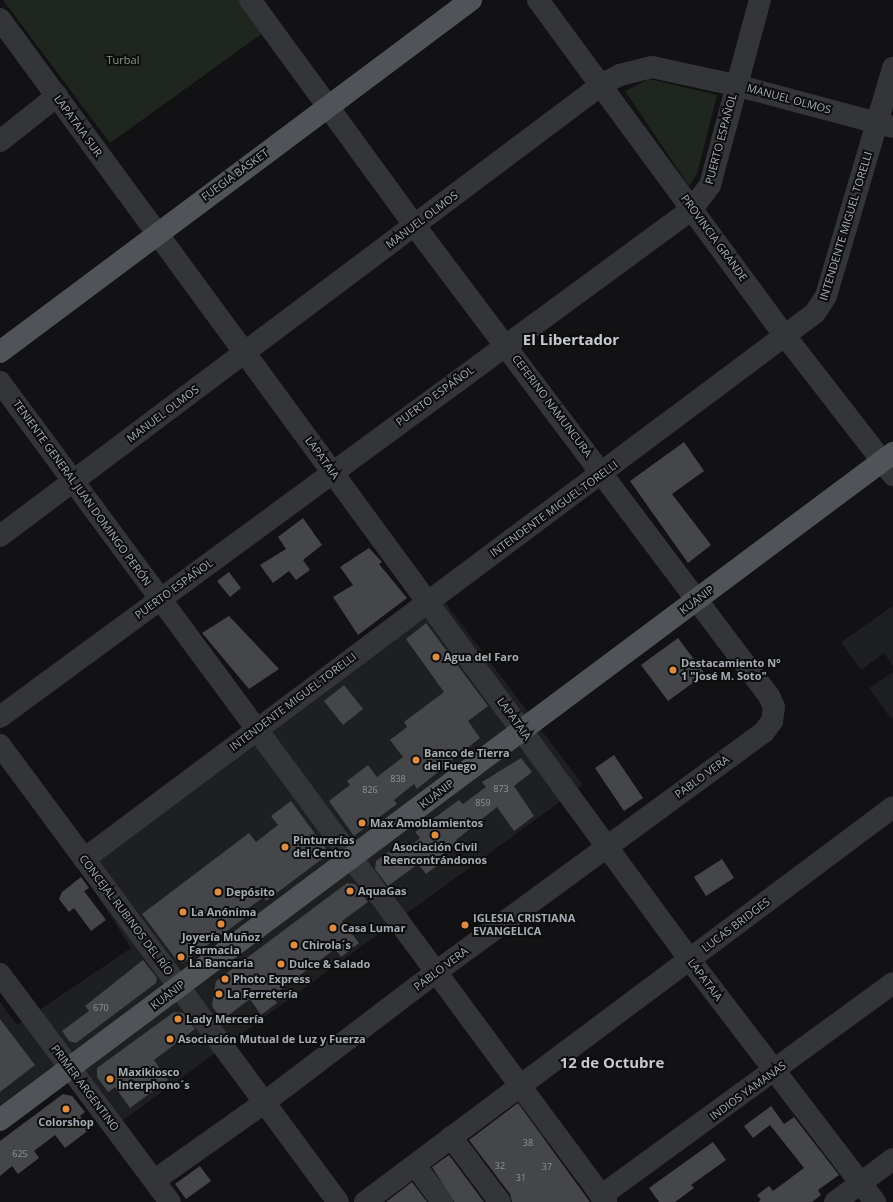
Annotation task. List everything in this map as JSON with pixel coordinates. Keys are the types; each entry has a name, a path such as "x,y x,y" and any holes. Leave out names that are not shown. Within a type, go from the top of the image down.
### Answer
{"main road":[{"name":"FUEGIA BASKET","path":"0,352 156,232 471,0"},
{"name":"KUANIP","path":"0,1120 352,859 697,600 889,463"}],"street":[{"name":"CEFERINO NAMUNCURA","path":"250,0 416,226 769,696 774,707"},
{"name":"PROVINCIA GRANDE","path":"538,0 786,337 889,463"},
{"name":"PUERTO ESPAÑOL","path":"0,717 505,344 692,209 710,185 735,85 760,0"},
{"name":"LAPATAIA SUR","path":"0,19 156,232"},
{"name":"MANUEL OLMOS","path":"0,536 73,480 416,226 601,85 620,75 652,67 735,85 885,125"},
{"name":"INTENDENTE MIGUEL TORELLI","path":"84,859 256,729 786,337 822,306 885,125 893,68"},
{"path":"0,141 56,96"},
{"name":"LAPATAIA","path":"156,232 690,960 875,1202"},
{"name":"TENIENTE GENERAL JUAN DOMINGO PERÓN","path":"0,382 604,1199"},
{"name":"PABLO VERA","path":"155,1180 265,1102 436,972 606,846 764,732 772,721 774,707"},
{"name":"CONCEJAL RUBINOS DEL RÍO","path":"0,745 338,1202"},
{"name":"LUCAS BRIDGES","path":"365,1202 893,808"},
{"name":"PRIMER ARGENTINO","path":"0,974 170,1202"},
{"name":"INDIOS YAMANAS","path":"604,1199 893,983"},
{"path":"451,1137 500,1202"},
{"path":"835,1202 893,1159"},
{"path":"414,1165 442,1202"}],"shaded area":[{"path":"435,589 583,785 122,1121 71,1059 0,1110 0,1002 17,1025 131,948 73,858"},
{"path":"893,606 893,666 884,653 861,670 841,642"},
{"path":"893,672 893,717 891,719 869,688"}],"green space":[{"name":"Turbal","path":"3,0 242,0 263,33 110,143"},
{"path":"649,79 717,95 697,174 689,186 625,91"}],"building":[{"path":"684,442 704,471 672,494 711,545 688,563 630,481"},
{"path":"303,518 322,545 303,560 310,570 296,580 289,571 273,583 260,565 286,549 278,537"},
{"path":"369,548 382,562 379,564 407,598 358,635 333,597 353,585 340,567"},
{"path":"229,572 241,588 230,597 217,581"},
{"path":"229,616 279,669 249,689 202,633"},
{"path":"426,623 488,706 468,721 480,738 417,789 414,784 394,800 397,804 354,836 329,801 350,785 347,781 368,765 377,777 403,757 390,740 407,727 404,722 444,692 406,639"},
{"name":"Destacamiento N° 1 \"José M. Soto\"","path":"678,638 705,674 668,701 641,665"},
{"path":"344,685 363,709 343,725 324,701"},
{"path":"614,755 643,798 624,811 595,768"},
{"path":"521,758 532,772 514,786 534,816 514,831 497,807 456,840 458,843 436,859 439,864 426,874 418,864 388,886 375,869 376,861 397,846 402,853 420,838 415,832 459,800 463,804 486,787 482,782"},
{"path":"291,801 327,850 326,856 266,901 264,897 243,912 246,917 183,963 178,962 142,914 249,833 256,842 278,825 271,816"},
{"path":"722,859 734,878 706,896 694,877"},
{"path":"81,877 89,888 84,891 106,920 91,931 74,908 69,912 59,899 62,892"},
{"path":"347,883 355,884 368,902 342,921 359,943 341,957 335,949 272,996 277,1003 261,1015 250,999 222,1020 212,1006 216,981"},
{"path":"143,960 157,978 156,983 76,1043 69,1041 62,1031 89,1011 85,1006"},
{"path":"174,1012 183,1013 195,1029 154,1060 168,1080 130,1108 115,1087 108,1092 97,1077 97,1068"},
{"path":"0,1019 35,1065 0,1092"},
{"path":"63,1094 72,1096 85,1112 80,1116 90,1129 65,1148 55,1135 34,1151 39,1158 18,1174 12,1166 0,1176 0,1141"},
{"path":"518,1103 590,1202 512,1202 510,1194 469,1140"},
{"path":"771,1106 784,1124 794,1117 839,1175 818,1190 821,1195 812,1202 758,1202 761,1200 757,1195 769,1186 773,1191 804,1168 770,1125 753,1138 744,1126"},
{"path":"713,1142 726,1160 691,1185 694,1188 675,1202 659,1202 649,1188"},
{"path":"449,1155 484,1202 454,1202 432,1167"},
{"path":"200,1166 211,1181 186,1199 175,1184"},
{"path":"412,1182 427,1202 386,1202"}],"place":[{"name":"Agua del Faro","path":"436,657"},
{"name":"Destacamiento N° 1 \"José M. Soto\"","path":"673,670"},
{"name":"Banco de Tierra del Fuego","path":"416,760"},
{"name":"Max Amoblamientos","path":"362,823"},
{"name":"Asociación Civil Reencontrándonos","path":"435,835"},
{"name":"Pinturerías del Centro","path":"285,847"},
{"name":"AquaGas","path":"350,891"},
{"name":"Depósito","path":"218,892"},
{"name":"La Anónima","path":"183,912"},
{"name":"Joyería Muñoz","path":"221,924"},
{"name":"IGLESIA CRISTIANA EVANGELICA","path":"465,925"},
{"name":"Casa Lumar","path":"333,928"},
{"name":"Chirola´s","path":"294,945"},
{"name":"Farmacia La Bancaria","path":"181,957"},
{"name":"Dulce & Salado","path":"281,964"},
{"name":"Photo Express","path":"225,979"},
{"name":"La Ferretería","path":"219,994"},
{"name":"Lady Mercería","path":"178,1019"},
{"name":"Asociación Mutual de Luz y Fuerza","path":"170,1039"},
{"name":"Maxikiosco Interphono´s","path":"110,1079"},
{"name":"Colorshop","path":"66,1109"}],"district":[{"name":"El Libertador","path":"571,340"},
{"name":"12 de Octubre","path":"612,1063"}]}
